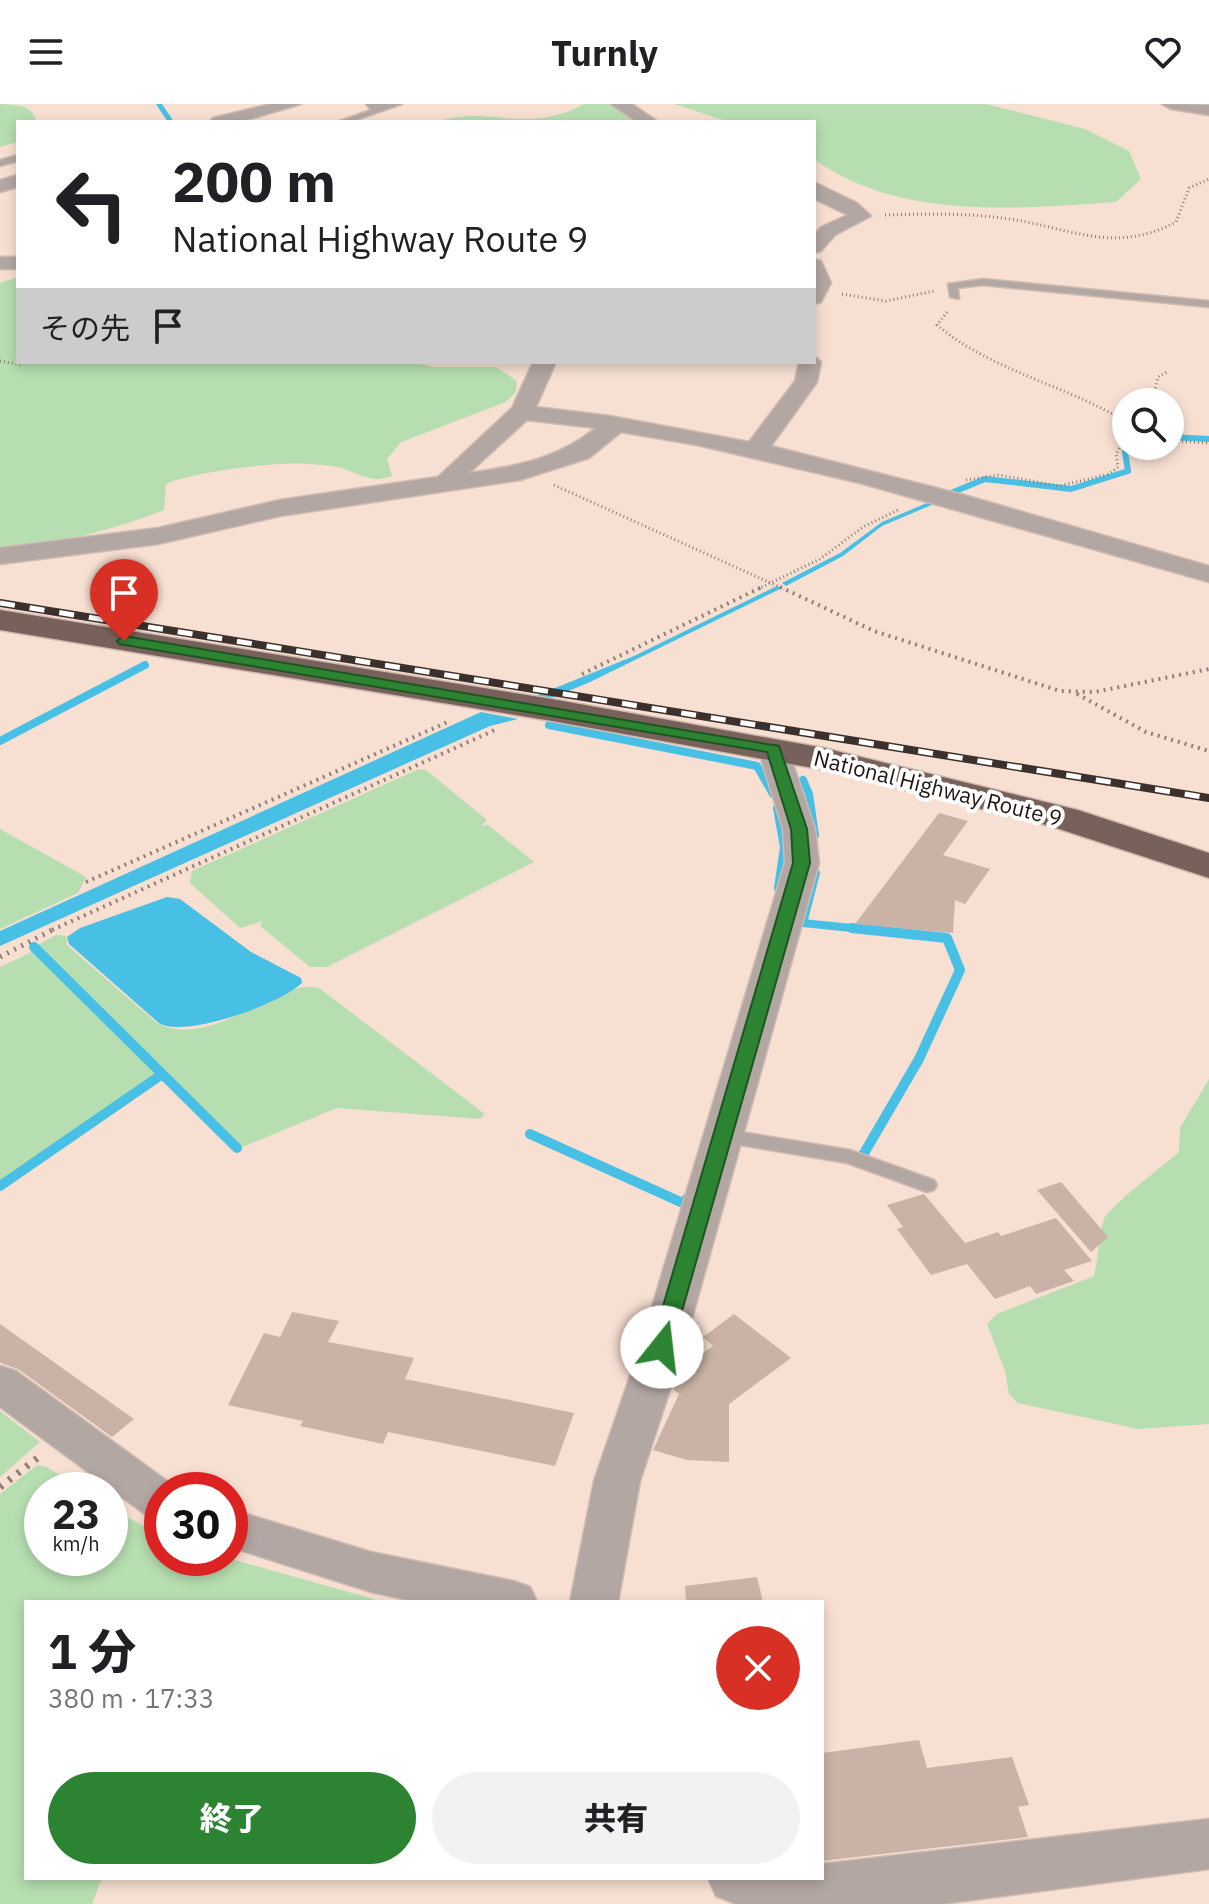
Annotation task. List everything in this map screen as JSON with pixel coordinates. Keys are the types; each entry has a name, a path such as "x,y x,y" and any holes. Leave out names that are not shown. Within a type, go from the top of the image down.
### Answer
{"highway":[{"name":"National Highway Route 9","path":"0,620 773,749 1064,818 1209,866"}],"street":[{"path":"227,120 292,104"},
{"path":"620,104 646,120"},
{"path":"1171,104 1209,110"},
{"path":"816,190 822,197 850,206 860,218 828,231 816,245"},
{"path":"755,451 806,382 810,364"},
{"path":"446,484 464,460 522,412 535,366"},
{"path":"522,412 616,424 755,451 936,495 1209,574"},
{"path":"0,556 158,536 280,508 520,473 580,453 616,424"},
{"path":"594,1600 617,1481 662,1347 802,863 799,829 773,749"},
{"path":"0,1383 144,1489"},
{"path":"248,1534 371,1572 504,1600"},
{"path":"740,1880 784,1897 918,1883 1209,1844"}],"lane":[{"path":"345,120 373,106 398,104"},
{"path":"953,293 963,283 1000,283 1209,304"},
{"path":"723,1136 850,1157 927,1185"}],"path":[{"path":"860,218 1003,218 1060,227 1100,239 1138,241 1176,222 1189,188 1209,179"},
{"path":"816,284 853,298 879,301 953,293"},
{"path":"953,293 938,320 937,325 941,329 979,354 1085,397 1112,413"},
{"path":"16,364 22,365"},
{"path":"1156,388 1158,377 1167,372"},
{"path":"1184,442 1209,443"},
{"path":"961,482 975,476 999,475 1059,486 1114,471 1116,460"},
{"path":"520,473 593,500 874,631 1077,694 1146,732 1209,751"},
{"path":"582,674 820,559 875,520 903,508"},
{"path":"1077,694 1209,669"},
{"path":"86,882 495,701"},
{"path":"0,957 479,736 552,710"},
{"path":"0,1487 68,1434"}],"green space":[{"path":"0,104 17,105 31,111 36,120 16,120 16,143 0,147"},
{"path":"584,104 616,104 642,120 445,120 474,116 543,118"},
{"path":"674,104 986,104 1085,129 1129,151 1141,179 1116,202 999,208 920,201 847,179 816,160 816,120 723,120"},
{"path":"16,278 16,364 420,364 434,367 496,367 517,381 516,392 506,402 401,442 387,459 392,476 373,479 336,467 294,464 214,472 166,484 164,510 84,535 0,551 0,283"},
{"path":"419,769 426,770 487,820 481,826 488,825 534,862 327,967 310,967 260,926 263,921 240,928 190,883 192,871"},
{"path":"0,829 86,877 78,893 0,929"},
{"path":"56,935 66,936 67,945 158,1024 180,1029 202,1028 224,1021 284,992 302,987 319,988 485,1114 480,1119 337,1108 240,1148 36,946"},
{"path":"34,951 157,1076 0,1184 0,967"},
{"path":"1209,1079 1209,1424 1138,1429 1018,1403 1009,1394 1005,1371 987,1324 997,1314 1094,1276 1104,1219 1126,1196 1179,1152 1180,1128"},
{"path":"0,1411 40,1442 0,1477"},
{"path":"37,1465 55,1472 28,1472"},
{"path":"24,1475 24,1576 128,1576 128,1518 144,1526 144,1576 248,1576 248,1564 374,1599 24,1600 24,1880 101,1880 92,1904 0,1904 0,1494"}],"water":[{"path":"934,500 941,501 882,526 843,556 786,586 782,583 840,553 882,522"},
{"path":"777,586 782,588 588,683 549,699 533,697 634,656"},
{"path":"481,712 518,719 490,726 0,946 0,931"},
{"path":"167,897 180,899 251,952 301,978 302,983 275,1000 234,1016 191,1026 160,1024 69,944 67,937 80,928"}],"building":[{"path":"939,813 968,821 943,855 990,869 965,904 955,900 953,933 855,924"},
{"path":"1061,1182 1108,1237 1091,1252 1037,1190"},
{"path":"924,1194 965,1243 998,1232 1001,1236 1056,1218 1092,1261 1064,1270 1074,1281 1036,1294 1030,1286 995,1299 967,1264 931,1275 897,1229 903,1227 887,1205"},
{"path":"292,1312 339,1321 328,1342 414,1358 405,1379 574,1413 555,1466 388,1432 383,1444 300,1426 303,1421 228,1405 264,1333 280,1337"},
{"path":"734,1314 791,1358 729,1404 729,1462 687,1460 653,1450 679,1394 673,1389 696,1373 686,1365 713,1346 703,1337"},
{"path":"0,1324 134,1419 112,1437 18,1369 0,1362"},
{"path":"757,1577 763,1600 686,1600 685,1586"},
{"path":"919,1740 927,1768 1012,1757 1029,1805 1018,1807 1028,1837 824,1861 824,1753"}],"waterway":[{"path":"159,104 170,120"},
{"path":"1184,438 1209,439"},
{"path":"951,493 985,479 1071,489 1128,471 1126,460"},
{"path":"0,741 145,665"},
{"path":"549,725 757,766 773,794"},
{"path":"803,780 809,794 815,835"},
{"path":"777,808 784,847 778,888"},
{"path":"816,873 803,923 871,930"},
{"path":"852,928 871,930"},
{"path":"863,1155 919,1059 960,970 947,938 871,930"},
{"path":"34,947 237,1148"},
{"path":"0,1186 161,1075"},
{"path":"530,1134 685,1204 687,1198"}],"railway":[{"path":"0,603 1209,798"}],"route":[{"path":"124,641 773,749 799,829 802,863 662,1347"}]}
